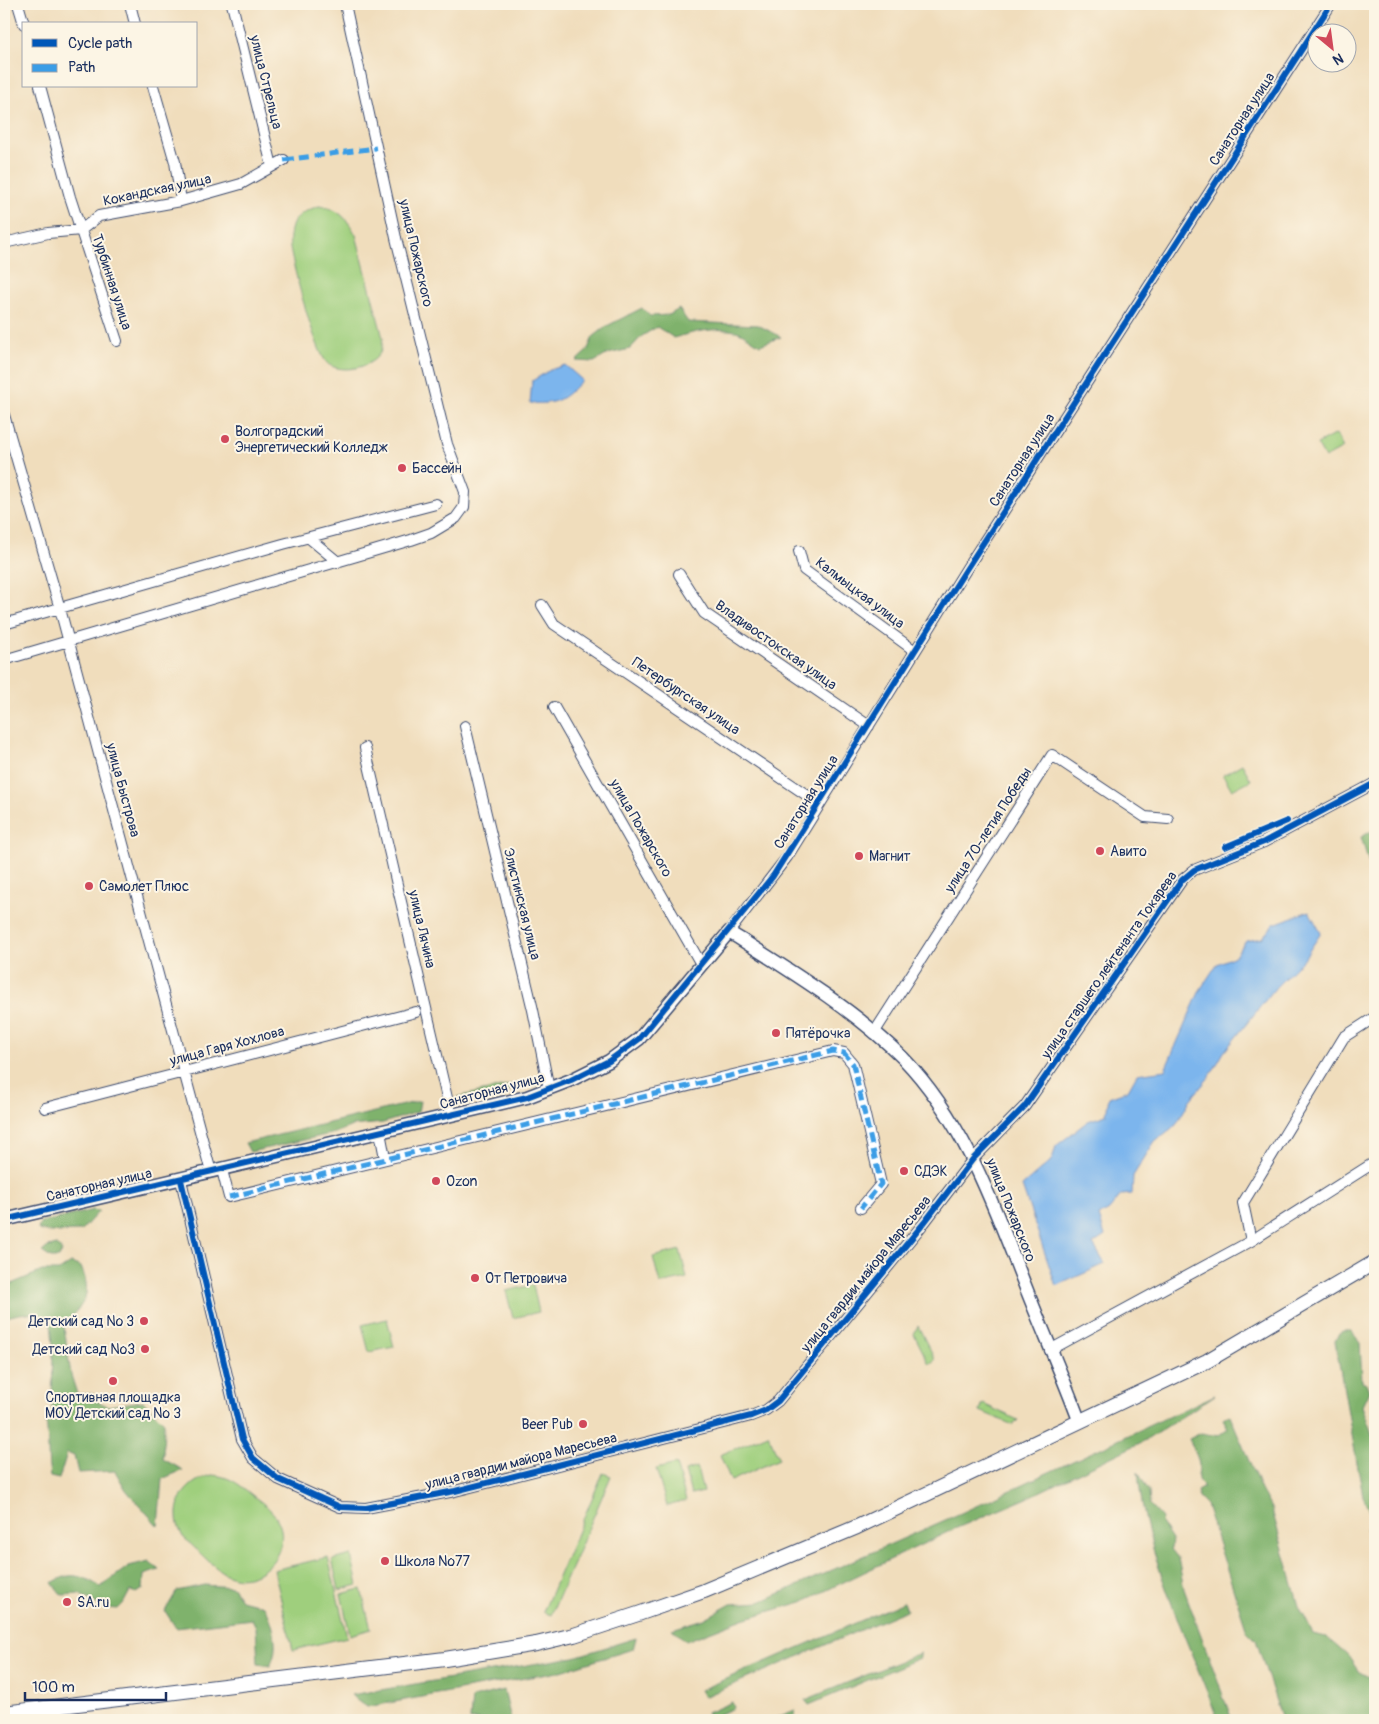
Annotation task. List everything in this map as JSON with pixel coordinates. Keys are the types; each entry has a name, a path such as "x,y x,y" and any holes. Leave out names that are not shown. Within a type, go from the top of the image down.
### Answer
{"main road":[{"path":"4,1713 445,1659 574,1635 704,1591 858,1528 1079,1420 1207,1361 1375,1262"}],"street":[{"path":"18,4 23,22"},
{"path":"130,4 134,22"},
{"name":"улица Стрельца","path":"232,4 272,166"},
{"name":"улица Пожарского","path":"338,562 430,533 456,518 464,507 465,492 447,444 396,238 344,4"},
{"name":"Санаторная улица","path":"4,1220 181,1180 527,1097 549,1089 609,1061 639,1039 774,876 915,651 1331,4"},
{"name":"Турбинная улица","path":"41,88 81,230 117,342"},
{"path":"154,88 175,162 181,201"},
{"name":"Кокандская улица","path":"81,230 99,216 181,201 241,184 284,160"},
{"path":"4,243 48,233 81,230"},
{"name":"улица Быстрова","path":"4,415 60,609 184,1072 216,1171 229,1197 385,1158"},
{"path":"4,624 436,504"},
{"path":"309,538 338,562"},
{"name":"Калмыцкая улица","path":"800,551 804,570 915,651"},
{"path":"4,660 338,562"},
{"name":"Владивостокская улица","path":"680,574 704,613 868,726"},
{"name":"Петербургская улица","path":"542,605 554,624 820,804"},
{"name":"улица Пожарского","path":"554,707 701,964"},
{"name":"Элистинская улица","path":"465,726 533,1010 549,1089"},
{"name":"улица Лячина","path":"364,748 451,1116"},
{"name":"улица 70-летия Победы","path":"874,1033 1052,755 1145,818 1168,819"},
{"name":"улица старшего лейтенанта Токарева","path":"973,1159 1025,1106 1182,880 1194,870 1264,842 1375,783"},
{"name":"улица Пожарского","path":"729,932 794,975 874,1033 903,1058 930,1089 973,1159 1001,1223 1079,1420"},
{"name":"улица Гаря Хохлова","path":"45,1108 416,1012"},
{"path":"1250,1241 1243,1203 1344,1037 1375,1017"},
{"path":"380,1132 385,1158 823,1053 839,1051 853,1064 881,1184 861,1208"},
{"name":"улица гвардии майора Маресьева","path":"181,1180 238,1428 245,1445 259,1465 285,1484 340,1507 366,1508 497,1481 733,1422 766,1410 778,1401 797,1380 973,1159"},
{"path":"1050,1350 1250,1241 1375,1162"}],"green space":[{"path":"319,206 332,209 341,215 356,235 383,338 381,351 376,358 356,368 341,369 334,367 328,364 323,357 300,290 292,258 290,248 291,228 296,218"},
{"path":"642,308 650,316 669,315 679,309 688,322 758,325 781,337 760,345 736,331 704,331 674,338 657,327 642,336 630,349 608,354 594,362 576,361 587,351 593,337 607,326"},
{"path":"1336,434 1343,448 1325,458 1317,444"},
{"path":"1242,764 1251,780 1232,790 1223,775"},
{"path":"1375,829 1375,867 1369,863 1361,837"},
{"path":"536,1079 540,1082 459,1104 457,1097"},
{"path":"420,1101 418,1112 383,1123 352,1126 335,1133 250,1152 245,1143"},
{"path":"93,1210 99,1211 81,1231 54,1232 38,1230 40,1223"},
{"path":"57,1245 62,1251 59,1258 51,1258 42,1252 48,1247"},
{"path":"680,1250 687,1278 660,1284 653,1257"},
{"path":"71,1263 81,1267 86,1286 86,1293 81,1306 64,1327 71,1375 77,1394 95,1394 98,1402 108,1406 143,1401 164,1422 163,1459 183,1470 162,1479 158,1526 126,1490 115,1471 78,1473 74,1456 67,1453 59,1479 50,1477 46,1421 52,1411 53,1344 51,1324 34,1314 17,1314 4,1318 4,1287 42,1271 59,1271"},
{"path":"533,1285 539,1312 513,1318 506,1291"},
{"path":"387,1319 394,1347 369,1352 362,1325"},
{"path":"918,1326 935,1360 929,1364 914,1334"},
{"path":"1351,1331 1360,1342 1362,1381 1366,1383 1369,1391 1362,1406 1375,1442 1375,1524 1363,1496 1335,1341 1339,1333"},
{"path":"1215,1395 1148,1439 1025,1499 952,1530 802,1602 743,1619 686,1641 672,1629 704,1619 731,1604 760,1602 961,1513"},
{"path":"983,1404 1018,1420 1013,1425 980,1411"},
{"path":"1230,1415 1261,1490 1272,1510 1299,1606 1313,1634 1326,1637 1348,1656 1359,1672 1375,1680 1375,1717 1371,1720 1282,1720 1256,1640 1247,1631 1206,1505 1199,1498 1197,1491 1204,1487 1198,1479 1199,1463 1189,1439 1201,1433 1218,1436 1228,1428 1223,1419"},
{"path":"768,1434 779,1459 731,1481 720,1455"},
{"path":"676,1464 686,1501 667,1506 656,1469"},
{"path":"697,1467 703,1492 691,1495 685,1471"},
{"path":"1138,1472 1149,1492 1150,1505 1162,1518 1161,1523 1172,1540 1171,1549 1178,1558 1184,1589 1232,1720 1218,1720 1169,1598 1149,1534"},
{"path":"603,1473 611,1476 551,1615 543,1612"},
{"path":"212,1475 224,1477 238,1484 266,1506 277,1519 281,1531 281,1543 277,1555 270,1565 249,1577 236,1577 218,1569 183,1537 179,1527 177,1517 181,1498 193,1484"},
{"path":"1375,1524 1375,1561 1366,1530"},
{"path":"351,1555 358,1585 339,1590 332,1560"},
{"path":"328,1557 347,1637 293,1650 274,1570"},
{"path":"149,1561 159,1570 144,1575 143,1589 137,1593 130,1591 118,1609 104,1608 79,1594 62,1595 52,1583 65,1577 77,1576 100,1587 129,1566"},
{"path":"204,1585 233,1587 241,1600 264,1606 271,1620 275,1644 275,1652 270,1666 258,1664 256,1627 252,1619 176,1628 165,1611 177,1591"},
{"path":"361,1589 371,1629 350,1635 341,1594"},
{"path":"904,1602 907,1610 704,1697 700,1690"},
{"path":"636,1638 633,1649 558,1672 367,1707 351,1695 574,1657"},
{"path":"920,1653 920,1658 809,1705 805,1700"},
{"path":"504,1690 511,1720 470,1720 472,1698"},
{"path":"732,1702 734,1708 709,1719 707,1713"},
{"path":"795,1710 795,1715 784,1720 770,1720"}],"water":[{"path":"565,365 582,380 565,396 554,402 530,403 532,381 550,370"},
{"path":"1309,911 1321,933 1303,960 1276,987 1224,1052 1210,1076 1190,1100 1176,1125 1155,1141 1133,1176 1132,1194 1121,1195 1109,1210 1099,1216 1105,1236 1093,1244 1105,1264 1056,1286 1022,1186 1052,1160 1056,1146 1088,1121 1106,1115 1109,1097 1128,1090 1137,1074 1165,1070 1200,990 1217,964 1235,956 1246,941 1262,938 1274,924"}],"marked path":[{"path":"284,160 376,148"},
{"path":"229,1197 833,1051 844,1053 853,1064 881,1184 861,1208"}],"cycle path":[{"path":"4,1220 527,1097 571,1080 609,1061 639,1039 773,876 967,568 1331,4"},
{"path":"181,1180 242,1439 253,1458 278,1479 340,1507 366,1508 455,1491 751,1416 766,1410 778,1401 924,1223 973,1159 1025,1106 1182,880 1194,870 1264,842 1375,783"},
{"path":"1225,847 1287,821"}],"place":[{"name":"Волгоградский Энергетический Колледж","path":"225,439"},
{"name":"Бассейн","path":"402,468"},
{"name":"Авито","path":"1100,851"},
{"name":"Магнит","path":"859,856"},
{"name":"Самолет Плюс","path":"89,886"},
{"name":"Пятёрочка","path":"776,1033"},
{"name":"СДЭК","path":"904,1171"},
{"name":"Ozon","path":"436,1181"},
{"name":"От Петровича","path":"475,1278"},
{"name":"Детский сад № 3","path":"144,1321"},
{"name":"Детский сад №3","path":"145,1349"},
{"name":"Спортивная площадка МОУ Детский сад № 3","path":"113,1381"},
{"name":"Beer Pub","path":"583,1424"},
{"name":"Школа №77","path":"385,1561"},
{"name":"SA.ru","path":"67,1602"}]}
